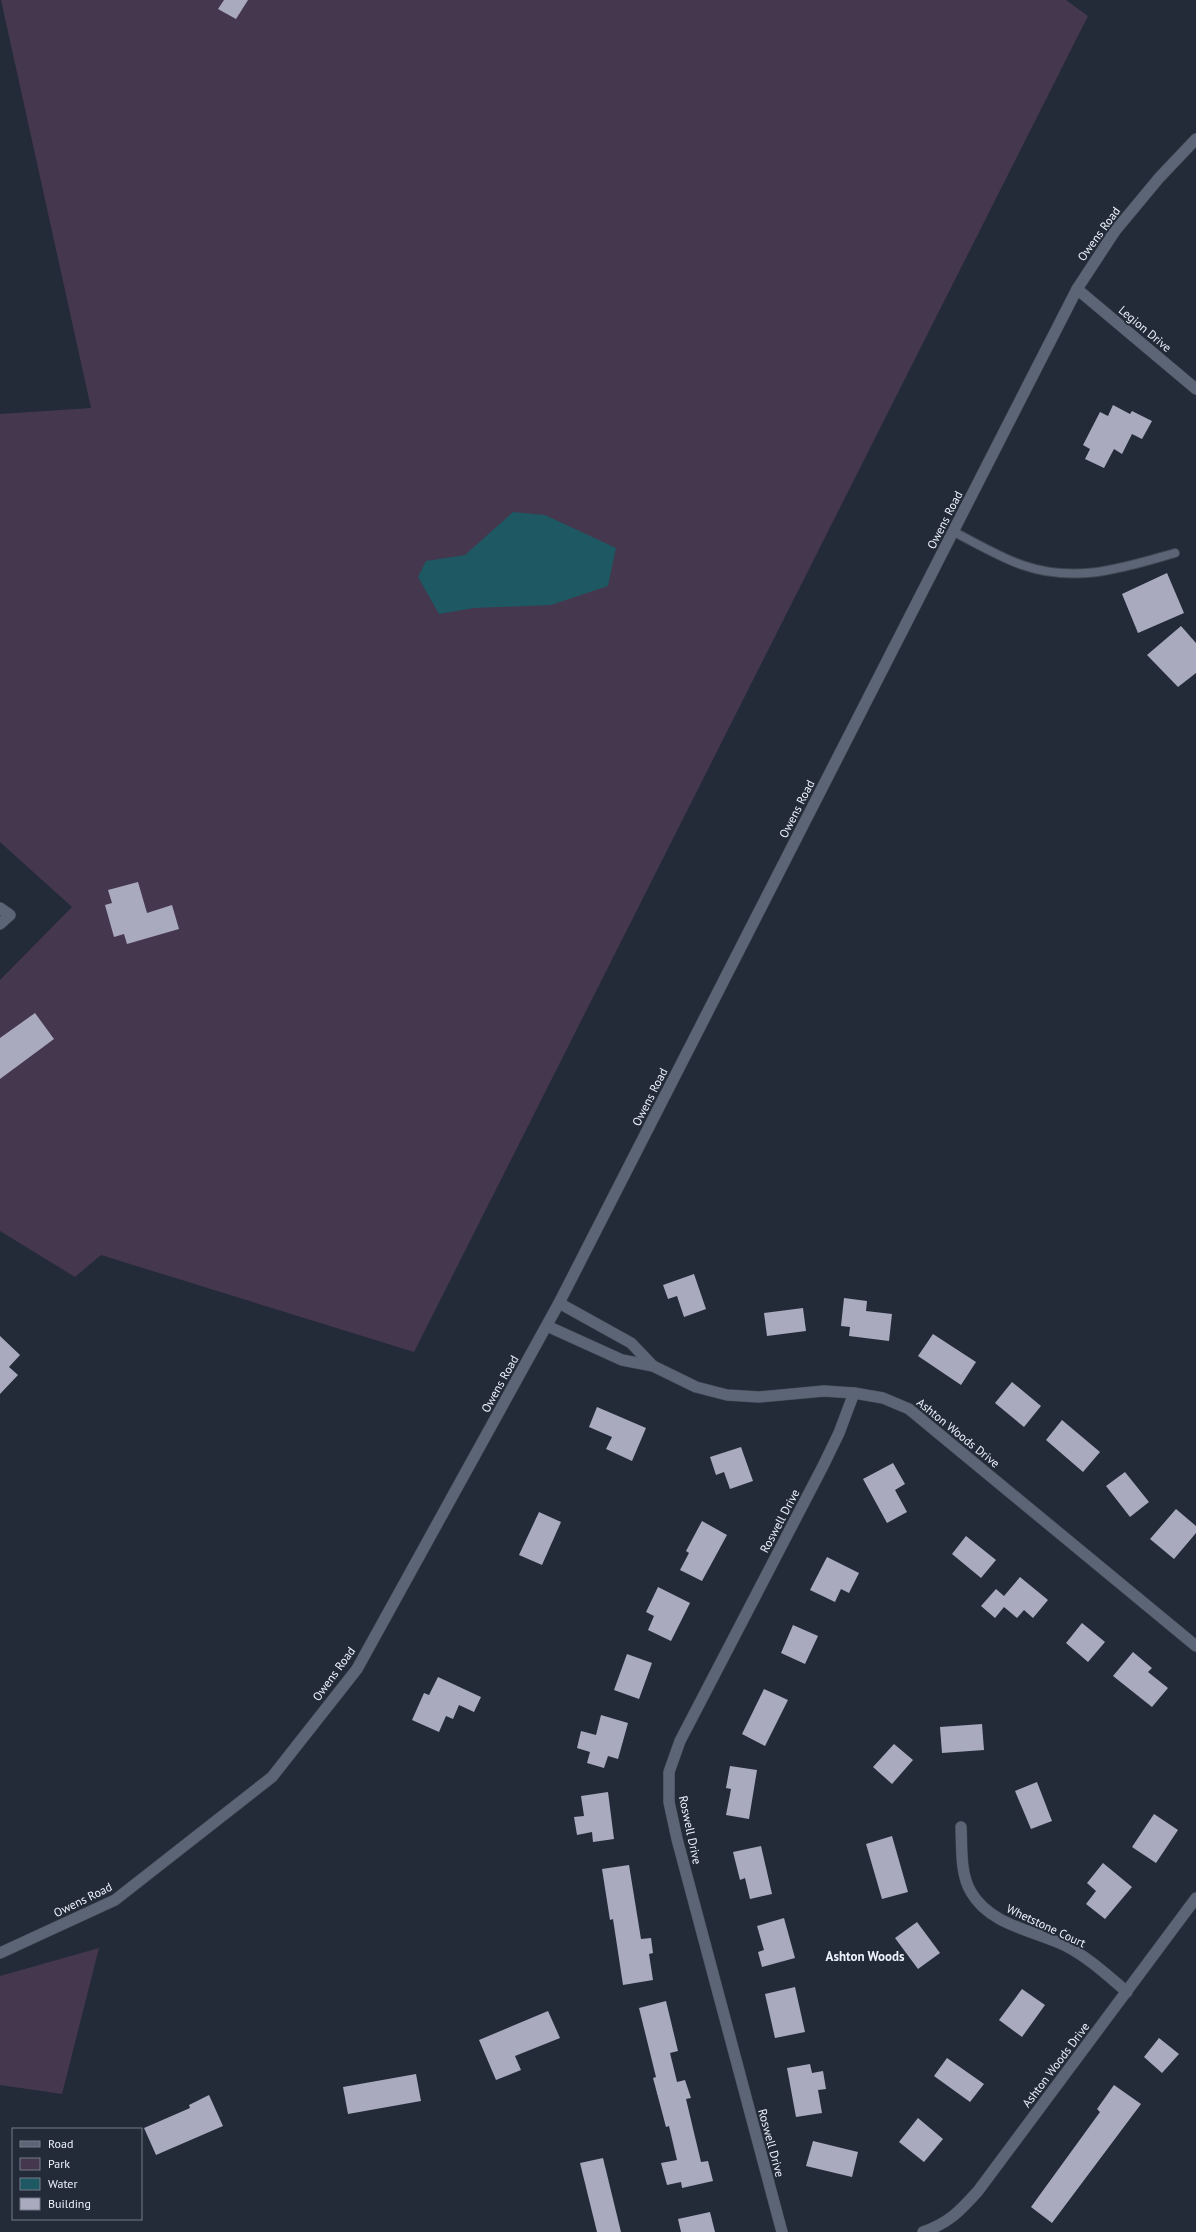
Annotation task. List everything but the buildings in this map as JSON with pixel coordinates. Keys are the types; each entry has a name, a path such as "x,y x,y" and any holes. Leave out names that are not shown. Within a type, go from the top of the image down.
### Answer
{"street":[{"name":"Owens Road","path":"0,1953 115,1900 272,1777 357,1669 559,1303 1077,289 1115,231 1159,178 1196,139"},
{"name":"Legion Drive","path":"1077,289 1196,389"},
{"path":"0,908 10,915 0,924"},
{"name":"Ashton Woods Drive","path":"559,1303 631,1343 653,1366"},
{"name":"Ashton Woods Drive","path":"547,1326 622,1360 653,1366 696,1387 727,1395 759,1397 824,1391 854,1393 883,1398 909,1409 1196,1646"},
{"name":"Roswell Drive","path":"782,2232 676,1839 669,1802 669,1772 680,1741 823,1466 839,1433 854,1393"},
{"name":"Whetstone Court","path":"961,1827 963,1868 970,1892 987,1911 1007,1924 1064,1946 1091,1961 1127,1992"},
{"name":"Ashton Woods Drive","path":"923,2232 940,2226 958,2213 978,2191 1196,1898"}],"lane":[{"path":"954,532 1022,565 1049,572 1071,575 1119,569 1175,553"}],"green space":[{"path":"1,0 1066,0 1088,16 414,1352 101,1255 75,1277 0,1231 0,980 72,907 0,842 0,414 91,408"},
{"path":"99,1948 62,2094 0,2085 0,1976"}],"water":[{"path":"513,512 545,515 616,548 608,586 551,605 474,608 439,614 418,577 426,561 465,555"}],"district":[{"name":"Ashton Woods","path":"865,1956"}]}
